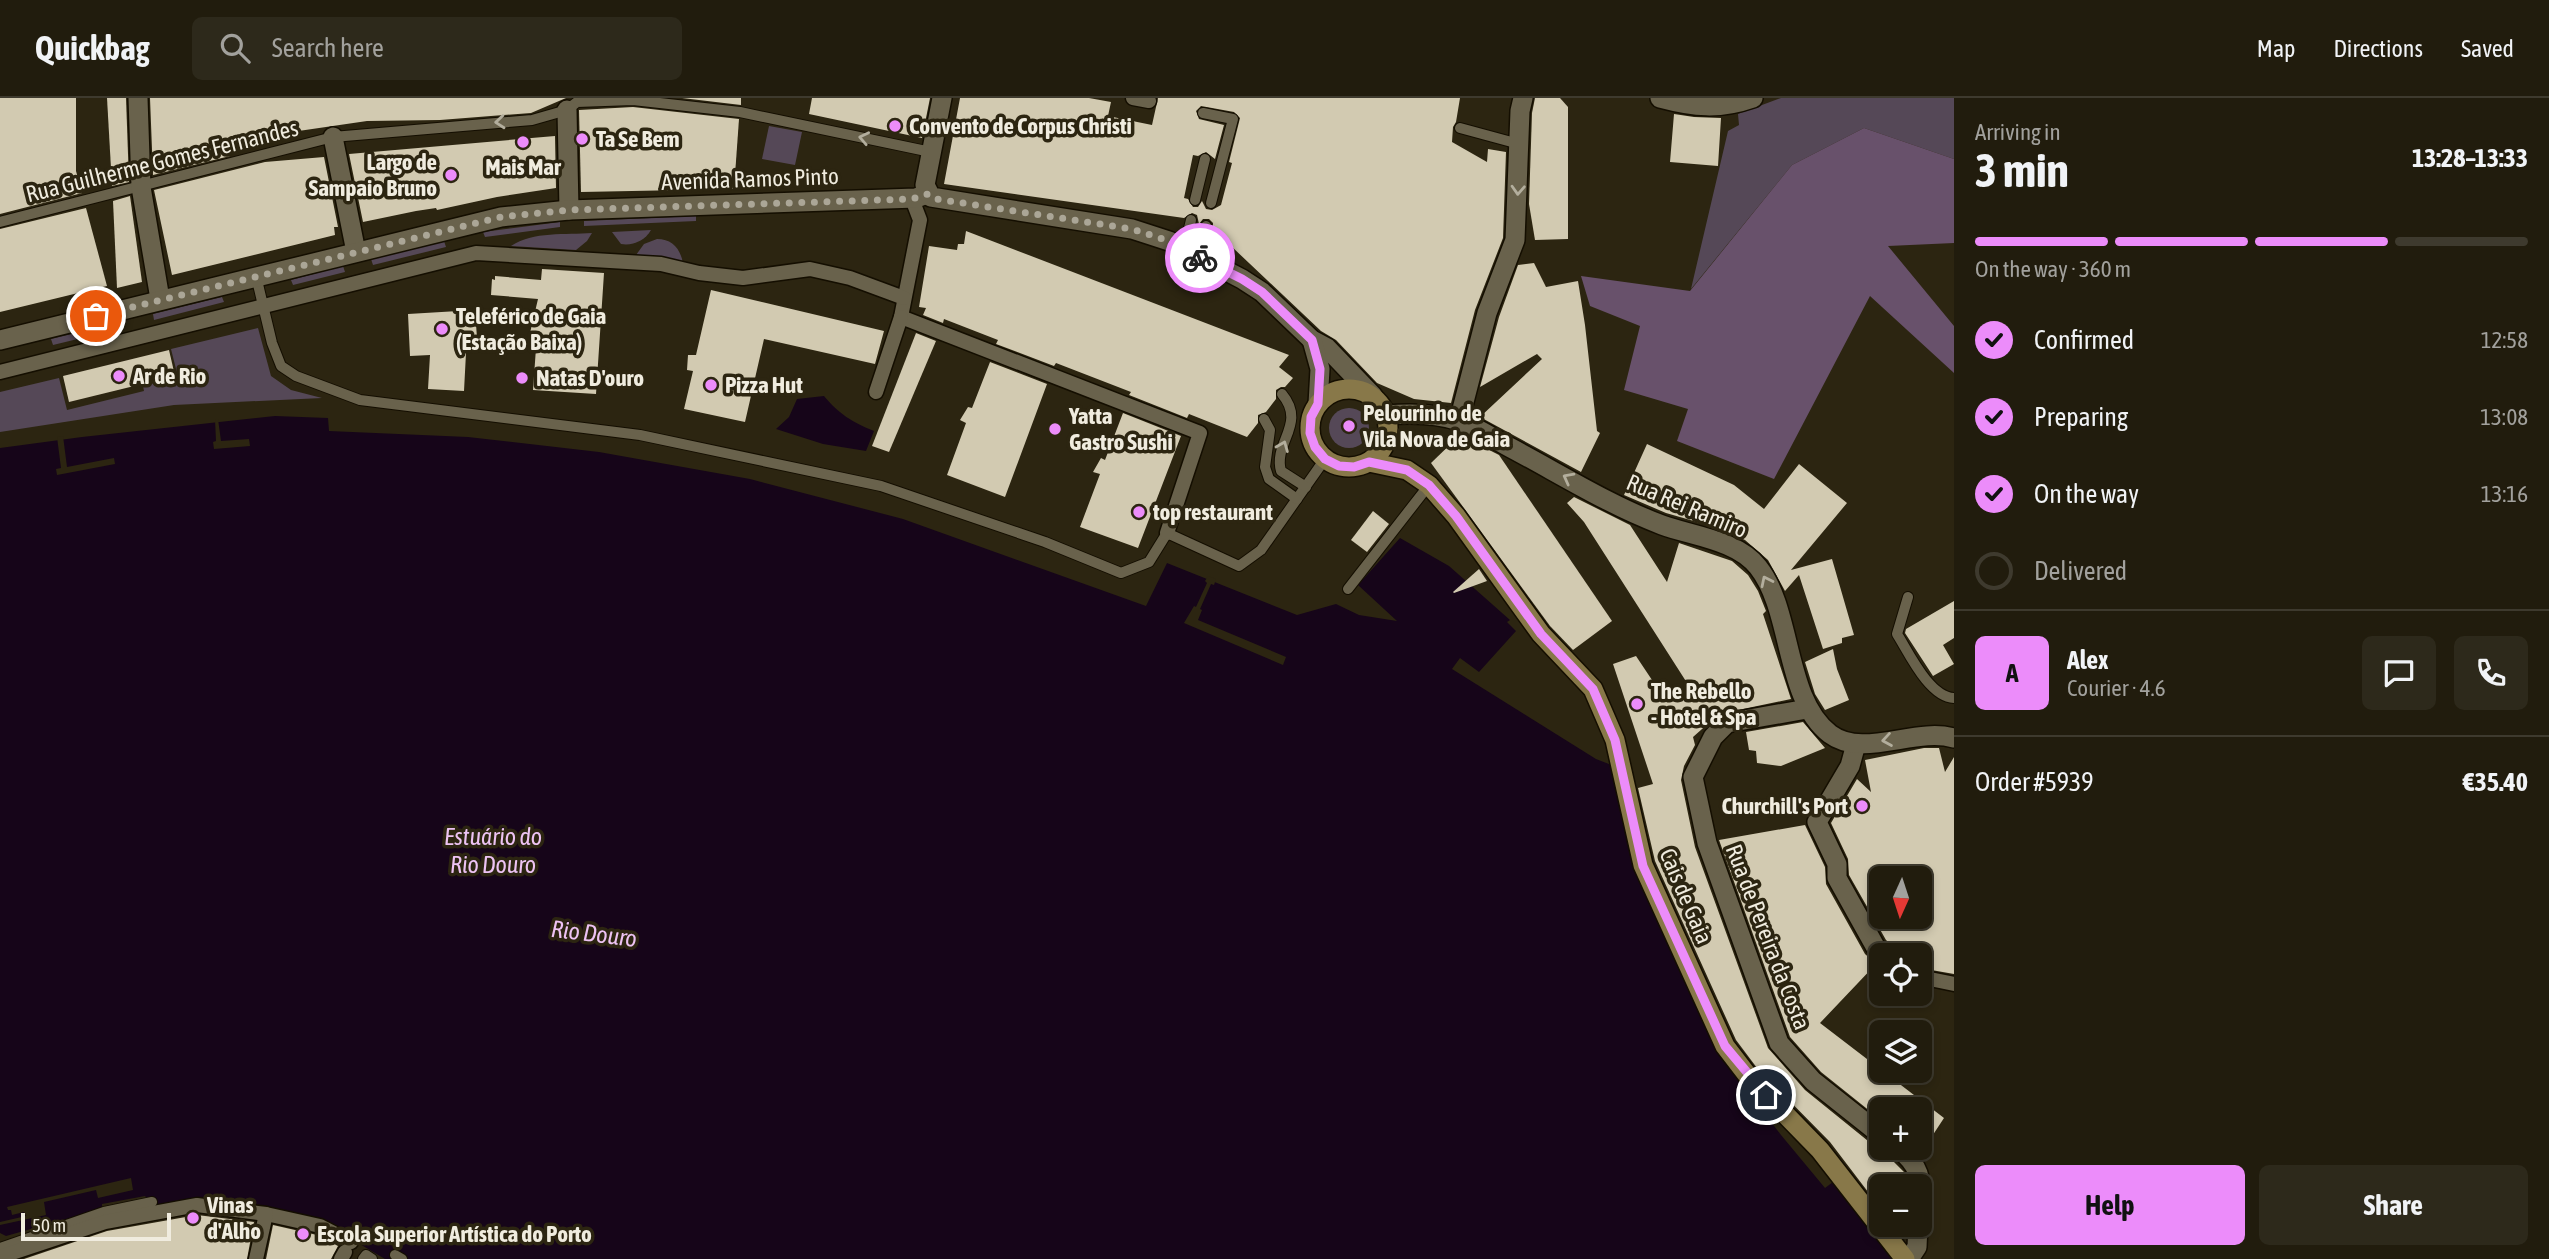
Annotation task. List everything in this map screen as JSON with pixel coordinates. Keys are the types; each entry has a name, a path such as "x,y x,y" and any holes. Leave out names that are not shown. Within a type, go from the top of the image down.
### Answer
{"main road":[{"path":"1344,388 1373,396 1383,408 1388,423 1387,438 1380,452 1369,462 1354,467 1339,466 1325,459 1315,447 1310,433 1311,417 1318,404 1329,393 1344,388"},
{"name":"Cais de Gaia","path":"1387,438 1407,470"},
{"name":"Cais de Gaia","path":"1369,462 1407,470 1429,485 1456,516 1541,634 1593,689 1615,740 1643,866 1725,1046 1748,1076 1821,1150 1907,1259"}],"street":[{"path":"138,98 141,187 160,299"},
{"path":"876,392 901,317 920,220 920,196 925,185 942,98"},
{"path":"1133,98 1149,102"},
{"path":"1460,421 1487,313 1515,240 1520,111 1523,98"},
{"path":"1660,98 1690,106 1732,105 1753,98"},
{"path":"567,110 569,210"},
{"path":"333,137 356,252"},
{"name":"Avenida Ramos Pinto","path":"0,341 160,299 501,217 569,210 920,196 1132,229 1169,241 1262,292 1312,340 1327,348 1373,396"},
{"path":"0,372 476,253 661,264 699,273 743,278 810,269 850,278 904,298"},
{"path":"901,317 1199,433 1167,533"},
{"path":"1312,340 1320,369 1318,404"},
{"name":"Rua Rei Ramiro","path":"1386,415 1419,414 1460,421 1647,519 1729,547 1755,564 1770,589 1807,709 1831,735 1856,744"},
{"name":"Rua de Pereira da Costa","path":"1807,709 1727,723 1713,737 1693,777 1707,843 1779,1043 1813,1081 1869,1125"},
{"path":"1873,943 1837,878 1837,864 1817,822 1850,766 1856,744 1927,735 1954,738"},
{"path":"1932,979 1954,984"},
{"path":"0,1257 105,1222 197,1205 267,1214 320,1226 346,1251"},
{"path":"256,1259 267,1214"},
{"path":"1907,1259 1917,1247 1917,1237"}],"lane":[{"path":"333,137 532,120 567,110 577,102 634,100 740,112 931,152"},
{"path":"1203,113 1233,119 1211,203"},
{"path":"1460,128 1520,145"},
{"name":"Rua Guilherme Gomes Fernandes","path":"0,222 333,137"},
{"path":"1195,200 1205,159"},
{"path":"1191,220 1191,253"},
{"path":"1191,253 1206,226"},
{"path":"256,276 281,366 296,376 360,400 640,435 881,486 1045,542 1121,573 1149,562 1167,533 1239,566 1261,550 1325,459"},
{"path":"1282,394 1291,404 1292,426 1278,460 1281,471 1306,487"},
{"path":"1264,419 1270,430 1265,467 1269,479 1297,499"},
{"path":"1348,589 1429,485"},
{"path":"1908,597 1897,634 1928,684 1946,698 1954,698"},
{"path":"0,1248 104,1212 152,1202"},
{"path":"363,1259 366,1255 372,1259"}],"shaded area":[{"path":"1781,98 1954,98 1954,159 1864,128 1792,165 1691,289 1728,131 1739,125 1738,114"},
{"path":"769,126 802,132 795,165 762,159"},
{"path":"1864,128 1954,159 1954,243 1888,246 1954,326 1954,373 1870,296 1774,479 1677,441 1688,409 1624,390 1640,326 1590,306 1581,276 1690,291 1792,165"},
{"path":"696,216 696,221 584,226 584,221"},
{"path":"560,222 560,227 485,237 483,232"},
{"path":"651,230 642,240 625,244 621,244 612,232"},
{"path":"592,233 576,250 511,246 539,236"},
{"path":"657,239 674,245 683,263 636,255 644,244"},
{"path":"444,241 446,247 373,265 371,259"},
{"path":"343,266 345,272 293,285 291,280"},
{"path":"222,297 224,302 154,320 153,314"},
{"path":"121,322 123,328 53,345 51,339"},
{"path":"258,328 271,376 291,390 322,398 174,405 0,432 0,392 59,378 67,410 144,391 143,386 178,377 171,349"},
{"path":"1349,408 1357,409 1363,414 1368,420 1368,436 1363,442 1357,447 1349,448 1341,447 1335,442 1330,436 1329,428 1330,420 1335,414 1341,409"}],"water":[{"path":"824,396 846,417 874,431 866,451 823,444 776,429 789,417 797,399"},
{"name":"Estuário do Rio Douro","path":"275,416 328,418 329,431 468,437 599,452 750,479 903,519 1146,606 1167,563 1297,615 1336,604 1359,615 1397,621 1358,585 1400,538 1449,566 1510,620 1507,622 1516,631 1479,672 1460,658 1452,669 1596,759 1614,766 1719,1054 1825,1188 1833,1182 1869,1229 1869,1237 1875,1237 1892,1259 385,1259 323,1222 199,1202 153,1206 145,1196 102,1204 102,1209 6,1236 0,1233 0,448"}],"pier":[{"path":"215,419 218,419 221,441 249,439 250,446 214,449"},
{"path":"63,436 67,467 114,458 115,464 57,475 56,469 61,468 57,437"},
{"path":"1208,576 1216,579 1200,609 1202,610 1198,620 1286,657 1283,665 1184,623 1194,606 1196,607"},
{"path":"131,1178 133,1190 98,1198 96,1190 44,1202 46,1215 0,1225 0,1222 26,1216 24,1212 12,1215 7,1207"}],"building":[{"path":"0,98 76,98 76,171 82,193 0,214"},
{"path":"107,98 126,98 129,182 112,186"},
{"path":"150,98 566,98 531,113 440,120 367,121 229,141 230,156 153,175"},
{"path":"682,98 741,98 741,105"},
{"name":"Convento de Corpus Christi","path":"812,98 930,98 922,138 809,114"},
{"path":"960,98 1089,98 1111,102 1108,116 1152,125 1158,98 1460,98 1452,142 1487,162 1488,149 1506,152 1503,238 1475,310 1451,403 1414,399 1377,383 1336,340 1321,331 1213,229 1213,223 1209,219 1203,219 1199,224 1197,215 1192,213 1184,218 944,184","holes":["1201,106 1234,112 1240,118 1221,205 1212,210 1206,209 1202,201 1198,207 1193,207 1188,199 1184,198 1193,155 1206,152 1215,159 1224,125 1199,119 1196,111"]},
{"path":"1535,98 1560,98 1568,107 1568,239 1535,240 1529,204 1532,113"},
{"path":"633,107 739,119 734,189 581,192 579,110"},
{"path":"1674,114 1721,118 1718,166 1670,162"},
{"path":"555,136 556,188 363,222 349,154"},
{"path":"324,157 338,227 334,227 335,235 172,275 154,190 265,162"},
{"path":"130,196 142,282 117,288 113,201"},
{"path":"86,208 107,286 0,312 0,229"},
{"path":"966,231 1289,355 1279,367 1293,378 1285,387 1276,390 1276,399 1266,412 1258,415 1258,423 1247,437 1189,414 1187,418 1129,395 1131,392 1056,363 1054,366 996,344 998,340 944,319 943,323 923,315 926,308 919,307 929,246 957,250 958,244 964,244"},
{"path":"1534,263 1546,287 1578,281 1597,431 1600,433 1581,472 1480,417 1542,359 1537,354 1480,387 1499,317 1518,265"},
{"path":"542,269 604,273 596,394 533,390 537,334 530,333 538,299 491,295 492,279 495,280 495,276 541,280"},
{"path":"711,290 884,331 875,364 764,339 745,422 684,409 693,371 687,370 688,355 696,355"},
{"name":"Teleférico de Gaia (Estação Baixa)","path":"475,310 478,352 466,353 464,391 428,389 430,355 410,356 408,314"},
{"path":"916,333 936,341 889,452 872,446"},
{"name":"Ar de Rio","path":"169,350 175,376 69,402 63,376"},
{"path":"990,362 1047,384 1005,497 947,475 966,423 960,420 968,407 972,408"},
{"path":"1123,413 1181,436 1138,548 1080,527 1100,474 1093,472 1101,458 1105,460"},
{"path":"1460,435 1499,455 1612,621 1573,650 1550,626 1431,463"},
{"path":"1647,444 1734,485 1764,509 1799,464 1847,503 1791,570 1832,559 1854,635 1842,638 1842,643 1823,649 1799,575 1785,591 1768,560 1745,540 1718,528 1666,513 1624,495"},
{"path":"1574,497 1630,525 1667,582 1679,543 1732,561 1748,575 1758,591 1791,699 1719,714 1693,737 1695,745 1684,766 1681,780 1695,847 1768,1048 1805,1090 1869,1142 1869,1160 1892,1160 1904,1172 1869,1174 1869,1193 1830,1142 1757,1068 1736,1040 1655,861 1638,788 1653,784 1613,664 1636,656 1666,701 1689,686 1584,522 1567,503"},
{"path":"1373,511 1389,524 1367,552 1351,540"},
{"path":"1479,569 1487,581 1453,592"},
{"path":"1954,601 1954,638 1943,645 1954,664 1933,676 1905,633 1906,629"},
{"path":"1833,649 1837,669 1849,700 1825,710 1815,694 1805,662"},
{"path":"1803,722 1825,748 1781,766 1757,763 1756,751 1749,750 1746,732"},
{"path":"1924,748 1939,748 1945,772 1954,757 1954,974 1932,970 1932,943 1889,943 1880,929 1932,929 1932,866 1869,866 1869,910 1849,875 1848,859 1831,823 1857,779 1871,792 1865,760"},
{"path":"1805,825 1825,867 1826,884 1869,958 1869,971 1820,1023 1869,1061 1869,1083 1898,1083 1917,1097 1869,1097 1869,1110 1821,1072 1790,1037 1719,840"},
{"path":"1932,1109 1944,1118 1932,1136"},
{"path":"197,1215 254,1222 247,1259 24,1259 107,1231"},
{"name":"Escola Superior Artística do Porto","path":"273,1225 317,1235 338,1246 331,1259 266,1259"}],"way so far":[{"path":"96,316 501,217 569,210 912,199 928,194 936,199 1132,229 1169,241 1200,258"}],"place":[{"name":"Convento de Corpus Christi","path":"895,126"},
{"name":"Ta Se Bem","path":"582,139"},
{"name":"Mais Mar","path":"523,142"},
{"name":"Largo de Sampaio Bruno","path":"451,175"},
{"name":"Teleférico de Gaia (Estação Baixa)","path":"442,329"},
{"name":"Ar de Rio","path":"119,376"},
{"name":"Natas D'ouro","path":"522,378"},
{"name":"Pizza Hut","path":"711,385"},
{"name":"Pelourinho de Vila Nova de Gaia","path":"1349,426"},
{"name":"Yatta Gastro Sushi","path":"1055,429"},
{"name":"top restaurant","path":"1139,512"},
{"name":"The Rebello - Hotel & Spa","path":"1637,704"},
{"name":"Churchill's Port","path":"1862,806"},
{"name":"Vinas d'Alho","path":"193,1218"},
{"name":"Escola Superior Artística do Porto","path":"303,1234"}],"route":[{"path":"1200,258 1262,292 1312,340 1320,369 1318,404 1311,417 1310,433 1315,447 1325,459 1339,466 1354,467 1369,462 1407,470 1429,485 1456,516 1541,634 1593,689 1615,740 1643,866 1725,1046 1766,1095"}],"water label":[{"name":"Rio Douro","path":"594,934"}]}
